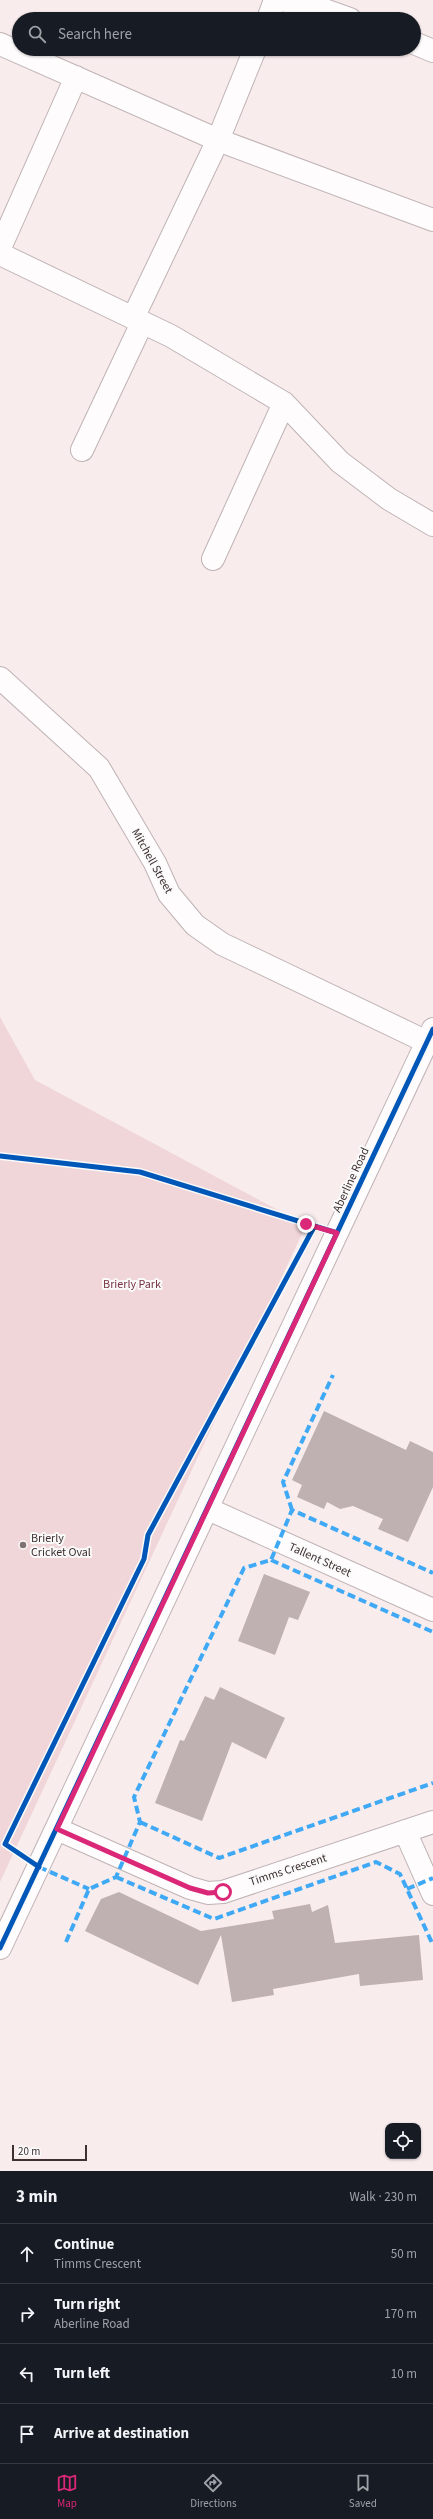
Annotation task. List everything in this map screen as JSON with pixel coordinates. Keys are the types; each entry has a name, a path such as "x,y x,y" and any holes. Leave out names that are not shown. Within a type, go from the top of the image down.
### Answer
{"street":[{"path":"271,12 275,0"},
{"path":"281,0 316,7 330,12"},
{"path":"0,44 12,49"},
{"path":"421,46 433,51"},
{"path":"28,56 218,140 433,220"},
{"path":"82,450 137,320 218,140 252,56"},
{"path":"0,248 76,77"},
{"path":"0,254 170,336 284,403 340,462 389,499 433,525"},
{"path":"214,559 284,403"},
{"name":"Mitchell Street","path":"0,678 99,768 155,863 170,894 195,925 222,944 430,1036"},
{"name":"Aberline Road","path":"0,1948 430,1036"},
{"name":"Tallent Street","path":"208,1509 433,1610"},
{"name":"Timms Crescent","path":"57,1829 190,1888 208,1893 223,1892 433,1822"},
{"path":"405,1831 433,1894"}],"green space":[{"name":"Brierly Park","path":"0,1017 35,1080 306,1225 0,1882"}],"building":[{"path":"324,1411 406,1450 410,1441 433,1452 433,1487 408,1542 378,1529 383,1519 353,1506 340,1509 327,1502 324,1509 297,1497 302,1485 292,1480"},
{"path":"264,1574 310,1592 298,1620 289,1617 275,1655 238,1641"},
{"path":"220,1687 285,1718 266,1759 232,1742 202,1821 155,1803 180,1740 184,1741 205,1696 214,1700"},
{"path":"119,1892 201,1931 274,1919 272,1911 310,1904 312,1912 328,1905 335,1943 419,1935 423,1980 360,1986 359,1974 273,1989 274,1995 232,2002 221,1935 198,1985 85,1931 101,1899"}],"marked path":[{"path":"292,1510 283,1482 333,1375"},
{"path":"66,1942 89,1889 116,1877 140,1822 134,1797 244,1568 271,1560 292,1510 433,1573"},
{"path":"271,1560 433,1632"},
{"path":"140,1822 219,1858 433,1783"},
{"path":"116,1877 214,1919 376,1862 400,1874 433,1945"},
{"path":"39,1867 89,1889"},
{"path":"407,1889 433,1878"}],"cycle path":[{"path":"0,1948 433,1029"},
{"path":"0,1156 140,1172 337,1233"},
{"path":"39,1867 5,1844 144,1559 148,1535 314,1227"}],"place":[{"name":"Brierly Cricket Oval","path":"23,1545"}],"route":[{"path":"223,1892 208,1893 190,1888 57,1829 337,1233 306,1224"}]}
